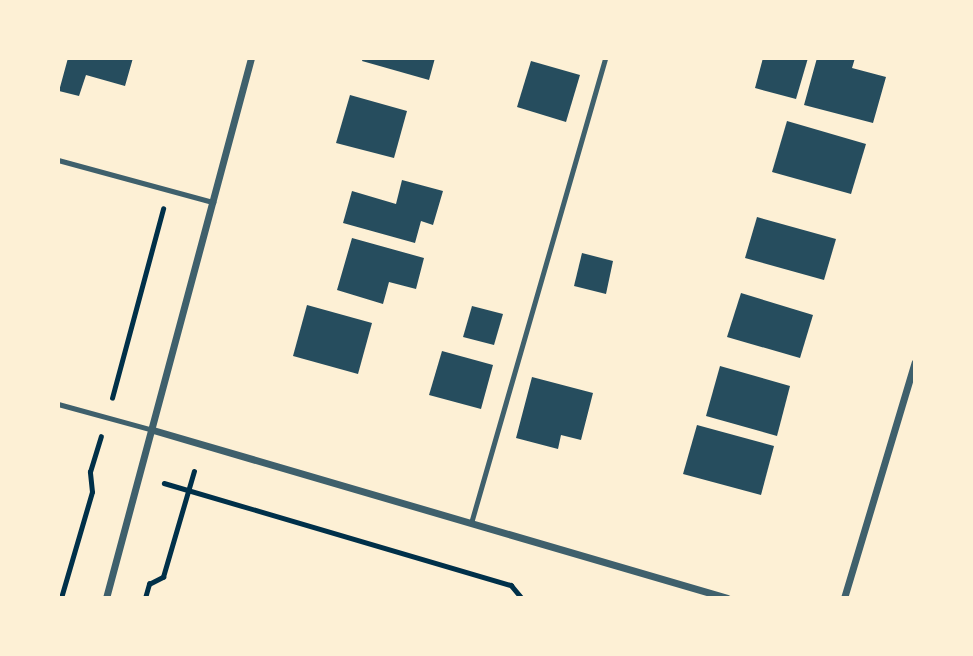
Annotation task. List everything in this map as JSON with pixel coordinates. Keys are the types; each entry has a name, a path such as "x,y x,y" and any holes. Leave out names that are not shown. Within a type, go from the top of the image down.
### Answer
{"street":[{"path":"106,598 251,58"},
{"path":"844,598 915,362"},
{"path":"153,430 727,598"}],"lane":[{"path":"471,523 605,58"},
{"path":"58,160 213,202"},
{"path":"58,404 153,430"}],"path":[{"path":"145,598 149,584 163,577 194,471"},
{"path":"164,483 511,585 522,598"}],"building":[{"path":"68,58 133,58 125,86 86,75 79,96 59,91"},
{"path":"363,58 435,58 429,80 362,61"},
{"path":"763,58 808,58 796,99 755,88"},
{"path":"817,58 855,58 852,68 886,77 873,123 804,105"},
{"path":"531,61 580,75 566,122 517,107"},
{"path":"350,95 407,111 394,158 336,143"},
{"path":"787,121 866,144 851,194 772,172"},
{"path":"402,180 443,191 433,225 421,221 415,243 343,223 352,191 396,204"},
{"path":"757,217 836,239 824,280 745,258"},
{"path":"352,238 424,258 416,289 389,282 383,304 337,290"},
{"path":"582,253 613,261 606,294 574,286"},
{"path":"741,293 813,315 800,358 727,337"},
{"path":"307,305 372,323 358,374 293,356"},
{"path":"472,306 503,314 494,345 463,337"},
{"path":"442,351 493,365 481,409 429,395"},
{"path":"720,366 790,386 777,436 706,416"},
{"path":"532,377 593,393 581,440 561,435 558,449 516,438"},
{"path":"697,425 774,446 761,495 683,474"}]}
